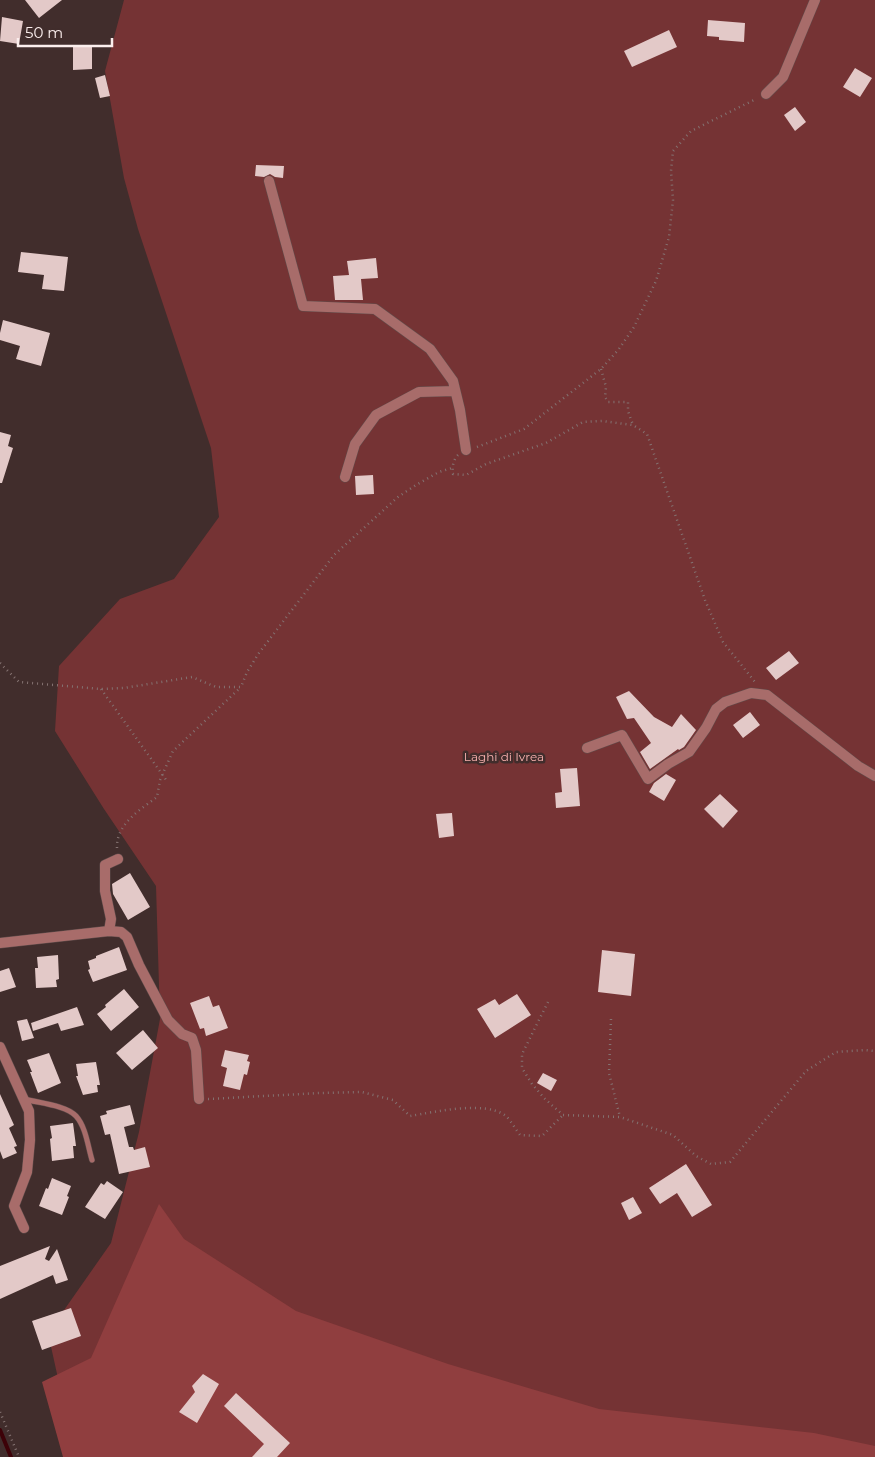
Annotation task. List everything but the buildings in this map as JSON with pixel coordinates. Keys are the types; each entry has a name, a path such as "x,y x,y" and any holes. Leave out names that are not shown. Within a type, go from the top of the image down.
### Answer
{"street":[{"path":"766,94 783,76 815,0"},
{"path":"269,181 303,306 375,309 430,350 453,381 466,450"},
{"path":"345,477 355,444 376,415 419,392 455,391"},
{"path":"587,748 622,735 648,779 668,764 689,752 706,728 716,709 725,702 751,693 768,695 828,744 875,776"},
{"path":"109,931 111,919 105,891 105,865 118,858"},
{"path":"0,943 109,931 121,932 127,937 139,965 168,1020 182,1034 192,1038 196,1050 199,1099"},
{"path":"0,1047 28,1111 30,1140 27,1172 14,1206 24,1228"}],"lane":[{"path":"23,1099 66,1109 75,1115 81,1124 92,1160"}],"path":[{"path":"766,94 692,131 673,151 671,171 673,200 670,237 656,281 634,327 619,349 601,368 524,429 466,450 455,458 452,468 453,474 466,475 486,464 546,443 583,422 602,420 633,425 647,434 706,600 723,642 758,686 768,695"},
{"path":"601,368 606,387 605,397 608,402 628,402 628,411 633,425"},
{"path":"118,858 117,840 124,825 137,812 157,797 163,775 173,751 241,687 247,672 259,653 334,555 410,489 439,472 452,468"},
{"path":"0,663 19,682 101,689 124,688 192,677 216,688 241,687"},
{"path":"101,689 167,781"},
{"path":"548,1002 522,1054 522,1068 532,1084 545,1099 563,1115 620,1117 673,1135 696,1156 711,1164 730,1162 806,1071 836,1052 865,1050 875,1052"},
{"path":"612,1019 609,1074 620,1117"},
{"path":"199,1099 320,1092 362,1092 393,1100 410,1116 471,1108 492,1109 507,1117 520,1135 534,1136 542,1136 563,1115"},
{"path":"0,1412 19,1457"}],"green space":[{"name":"Laghi di Ivrea","path":"124,0 875,0 875,1457 61,1392 48,1333 111,1243 139,1132 160,1019 156,886 104,809 55,731 59,666 120,599 174,579 219,517 211,448 138,229 124,178 105,71"}],"shaded area":[{"path":"159,1204 184,1239 296,1311 448,1364 599,1409 814,1433 875,1446 875,1457 63,1457 42,1382 91,1358"}],"waterway":[{"path":"0,1430 11,1457"}]}
